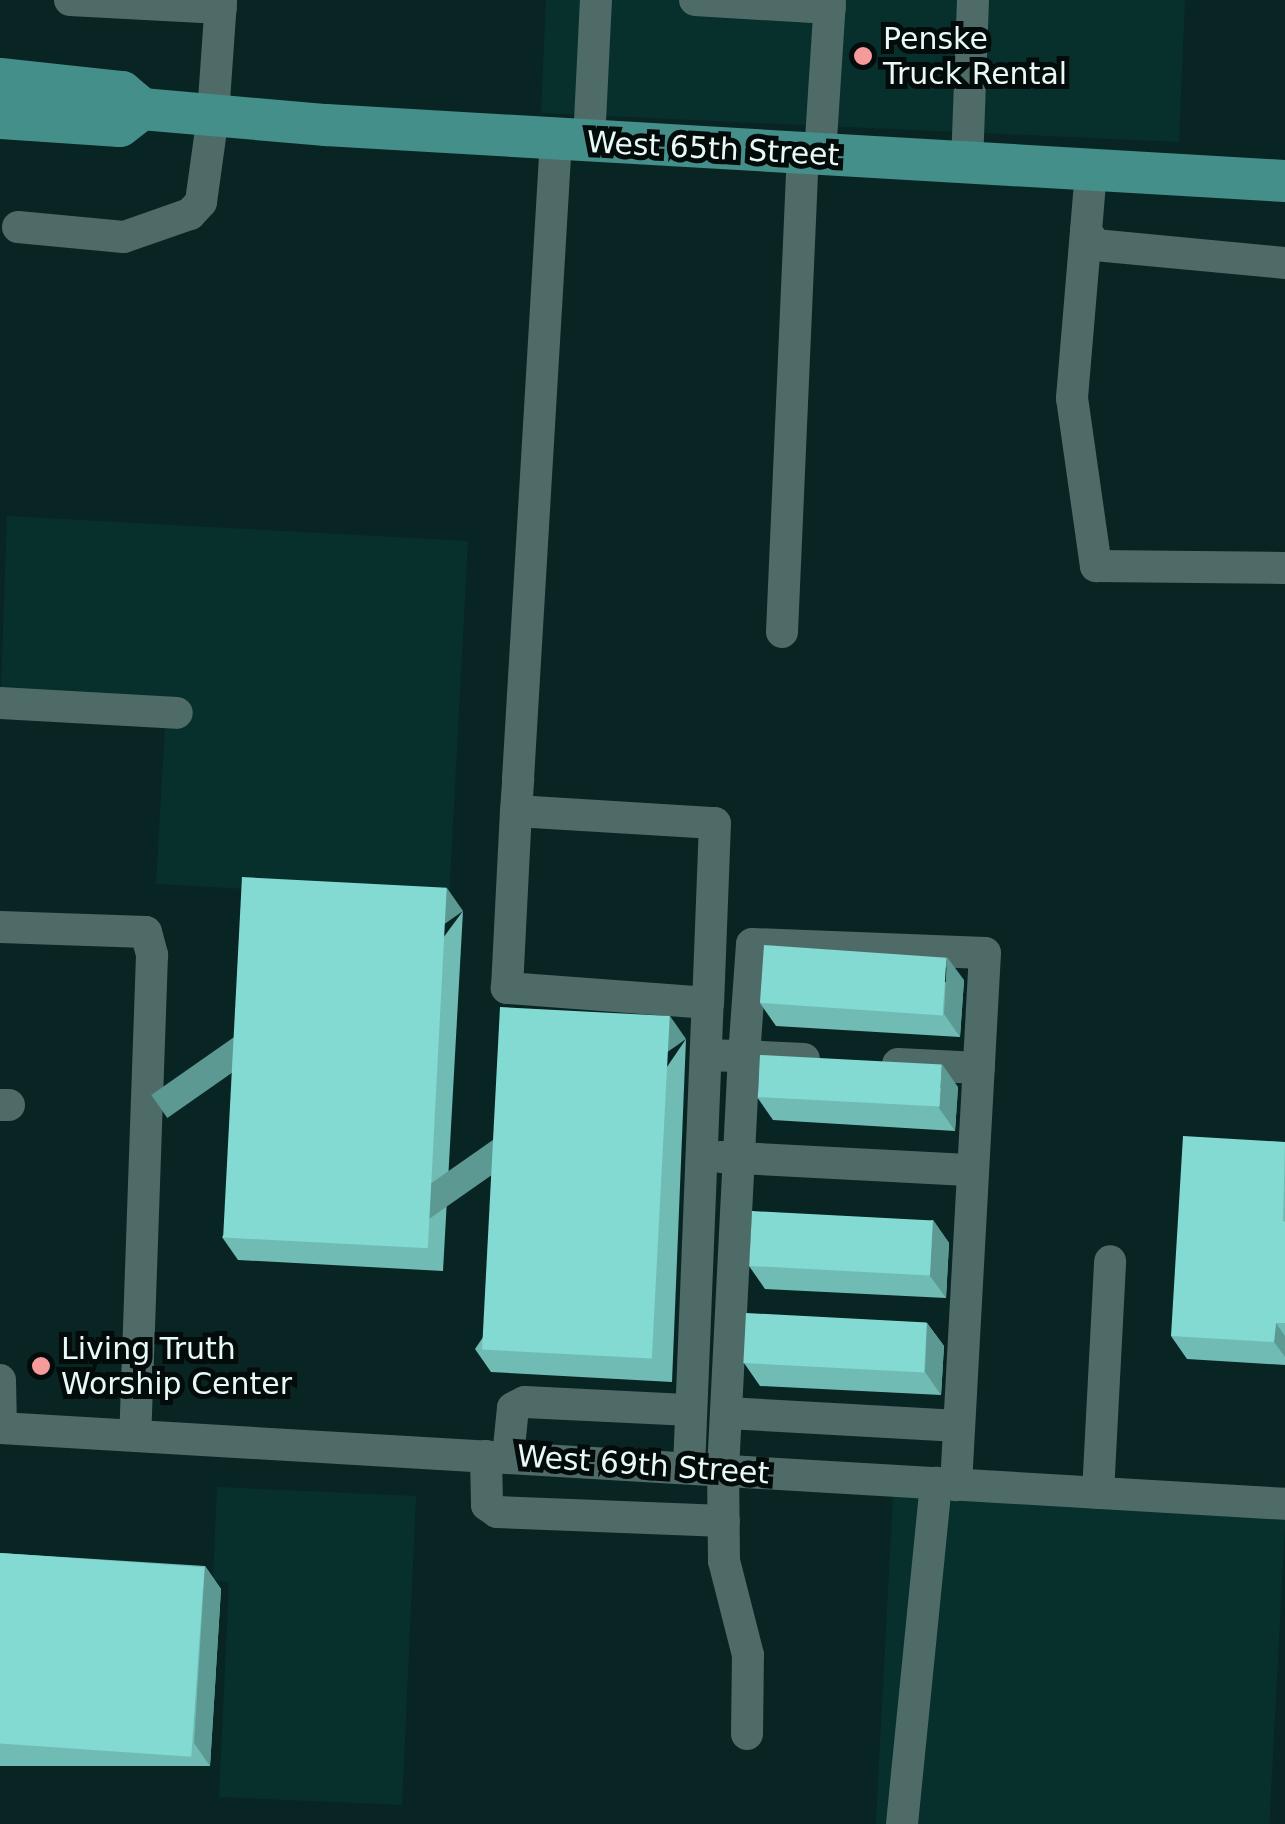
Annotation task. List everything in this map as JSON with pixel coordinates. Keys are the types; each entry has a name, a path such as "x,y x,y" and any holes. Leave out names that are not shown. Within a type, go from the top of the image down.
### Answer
{"main road":[{"name":"West 65th Street","path":"11,77 122,92 142,109 213,115 572,141 1285,181"},
{"name":"West 65th Street","path":"0,118 120,126 142,109"}],"street":[{"path":"18,227 124,238 178,222 200,202 213,115 221,4 70,0"},
{"path":"596,0 572,141 520,748 511,992 708,1003"},
{"path":"695,0 830,4 812,155 782,632"},
{"path":"967,164 973,0"},
{"path":"1091,170 1072,398 1096,566 1285,568"},
{"path":"1086,230 1111,251 1285,263"},
{"path":"0,703 177,713"},
{"path":"516,812 715,823 688,1468"},
{"path":"0,927 146,932 152,955 135,1434"},
{"path":"747,1734 748,1655 724,1522 724,1470 752,944 985,953 959,1426 946,1484 902,1824"},
{"path":"706,1055 978,1068"},
{"path":"701,1156 973,1170"},
{"path":"1098,1493 1110,1261"},
{"path":"733,1314 772,1316"},
{"path":"926,1325 964,1327"},
{"path":"0,1380 0,1428"},
{"path":"691,1410 525,1402 513,1408 497,1456 488,1505 497,1512 724,1522"},
{"path":"727,1412 959,1426"},
{"name":"West 69th Street","path":"0,1428 1285,1504"}],"shaded area":[{"name":"Penske Truck Rental","path":"546,0 1185,0 1179,142 541,113"},
{"path":"7,516 468,541 449,900 156,884 165,726 0,717"},
{"path":"217,1487 416,1496 402,1805 219,1797 229,1582 213,1580"},
{"path":"893,1496 1285,1517 1269,1824 876,1824"}],"building":[{"path":"242,877 447,888 428,1248 223,1238"},
{"path":"764,945 947,958 943,1016 760,1003"},
{"path":"500,1007 670,1016 652,1358 482,1350"},
{"path":"760,1055 942,1065 940,1106 758,1097"},
{"path":"1183,1136 1285,1142 1285,1323 1276,1323 1274,1342 1171,1336"},
{"path":"752,1211 933,1220 930,1275 749,1266"},
{"path":"746,1313 927,1322 924,1372 743,1363"},
{"path":"0,1553 205,1567 191,1757 0,1743"}],"place":[{"name":"Penske Truck Rental","path":"863,56"},
{"name":"Living Truth Worship Center","path":"41,1366"}]}
